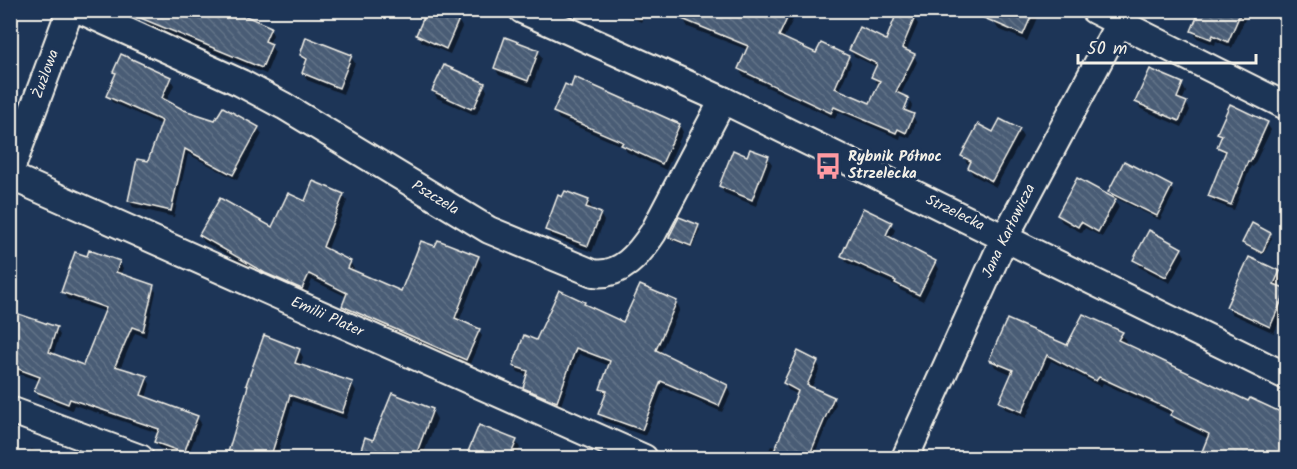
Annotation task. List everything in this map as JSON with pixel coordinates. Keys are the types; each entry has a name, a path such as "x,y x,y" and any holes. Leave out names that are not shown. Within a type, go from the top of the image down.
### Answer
{"street":[{"name":"Żużlowa","path":"10,172 69,10"},
{"name":"Pszczela","path":"80,10 241,83 284,106 489,230 600,274 614,271 627,264 641,250 653,233 723,100"},
{"name":"Strzelecka","path":"522,10 723,100 1287,376"},
{"path":"1094,10 1122,17 1287,106"},
{"name":"Jana Karłowicza","path":"905,459 1005,237 1122,17"},
{"name":"Emilii Plater","path":"10,176 644,459"},
{"path":"10,410 140,459"}],"building":[{"path":"121,10 232,10 271,27 265,41 272,44 262,68"},
{"path":"427,10 440,10 459,19 446,49 416,35"},
{"path":"660,10 791,10 779,36 816,53 821,43 849,56 835,88 870,103 880,81 871,77 877,64 849,50 860,27 886,40 898,10 915,17 902,48 915,54 896,92 909,98 904,110 914,114 906,133 898,129 896,133 834,107 831,113 738,69 748,46"},
{"path":"966,10 1034,10 1023,35"},
{"path":"1200,10 1242,10 1228,42 1213,35 1211,39 1191,31"},
{"path":"306,37 352,55 339,88 302,73 307,59 300,55"},
{"path":"505,37 539,50 528,81 494,68"},
{"path":"121,54 171,77 162,98 184,110 215,120 223,107 259,127 233,175 185,149 171,211 128,201 137,159 148,161 162,121 106,96"},
{"path":"444,65 485,83 474,108 471,109 432,91"},
{"path":"1150,69 1183,83 1177,98 1187,102 1179,121 1135,102"},
{"path":"574,77 680,124 662,164 621,145 623,142 553,112 565,84 571,87"},
{"path":"1230,104 1268,122 1250,162 1248,161 1231,205 1208,196 1226,151 1217,147 1222,135 1217,133"},
{"path":"1000,119 1020,129 992,181 968,168 971,161 961,156 978,124 993,132"},
{"path":"750,149 769,156 752,200 719,186 733,150 747,156"},
{"path":"1124,161 1172,186 1157,216 1108,192"},
{"path":"1077,178 1116,199 1098,232 1081,222 1078,227 1057,215"},
{"path":"313,181 344,194 323,247 351,261 348,268 401,291 421,241 435,246 438,240 479,256 455,318 480,329 466,360 342,306 347,293 309,274 302,289 265,273 199,235 220,198 272,227 288,193 305,201"},
{"path":"565,191 589,200 586,207 601,213 588,246 545,230 558,195 562,197"},
{"path":"863,208 892,222 886,235 936,261 919,295 895,283 896,281 841,256"},
{"path":"679,217 699,225 691,246 669,237"},
{"path":"1252,223 1271,233 1262,253 1242,243"},
{"path":"1149,230 1182,248 1166,277 1133,260"},
{"path":"89,250 120,261 116,272 154,285 143,331 132,327 115,366 148,376 141,395 198,416 184,453 154,442 159,429 70,399 68,404 34,391 40,377 10,366 10,311 57,327 49,352 83,365 106,308 61,292 75,252 87,256"},
{"path":"1249,257 1280,271 1274,284 1287,289 1270,327 1226,307"},
{"path":"640,285 677,301 656,350 728,385 719,406 661,381 642,430 598,414 607,391 600,389 610,361 576,348 557,402 523,388 528,371 513,366 524,335 536,340 559,290 623,322"},
{"path":"1083,314 1123,332 1118,340 1248,401 1250,398 1287,415 1287,459 1199,459 1209,434 1170,415 1173,411 1099,377 1096,381 1047,355 1022,412 999,402 1013,370 989,360 1007,319 1067,345"},
{"path":"264,335 300,349 295,363 353,382 342,413 290,395 270,459 226,459 248,386 246,385"},
{"path":"798,351 818,361 807,385 834,397 808,459 771,459 798,391 783,383"},
{"path":"392,393 433,409 416,455 418,455 417,459 358,459 365,437 373,440"},
{"path":"479,425 517,440 509,459 465,459"}],"place":[{"name":"Rybnik Północ Strzelecka","path":"828,166"}]}
